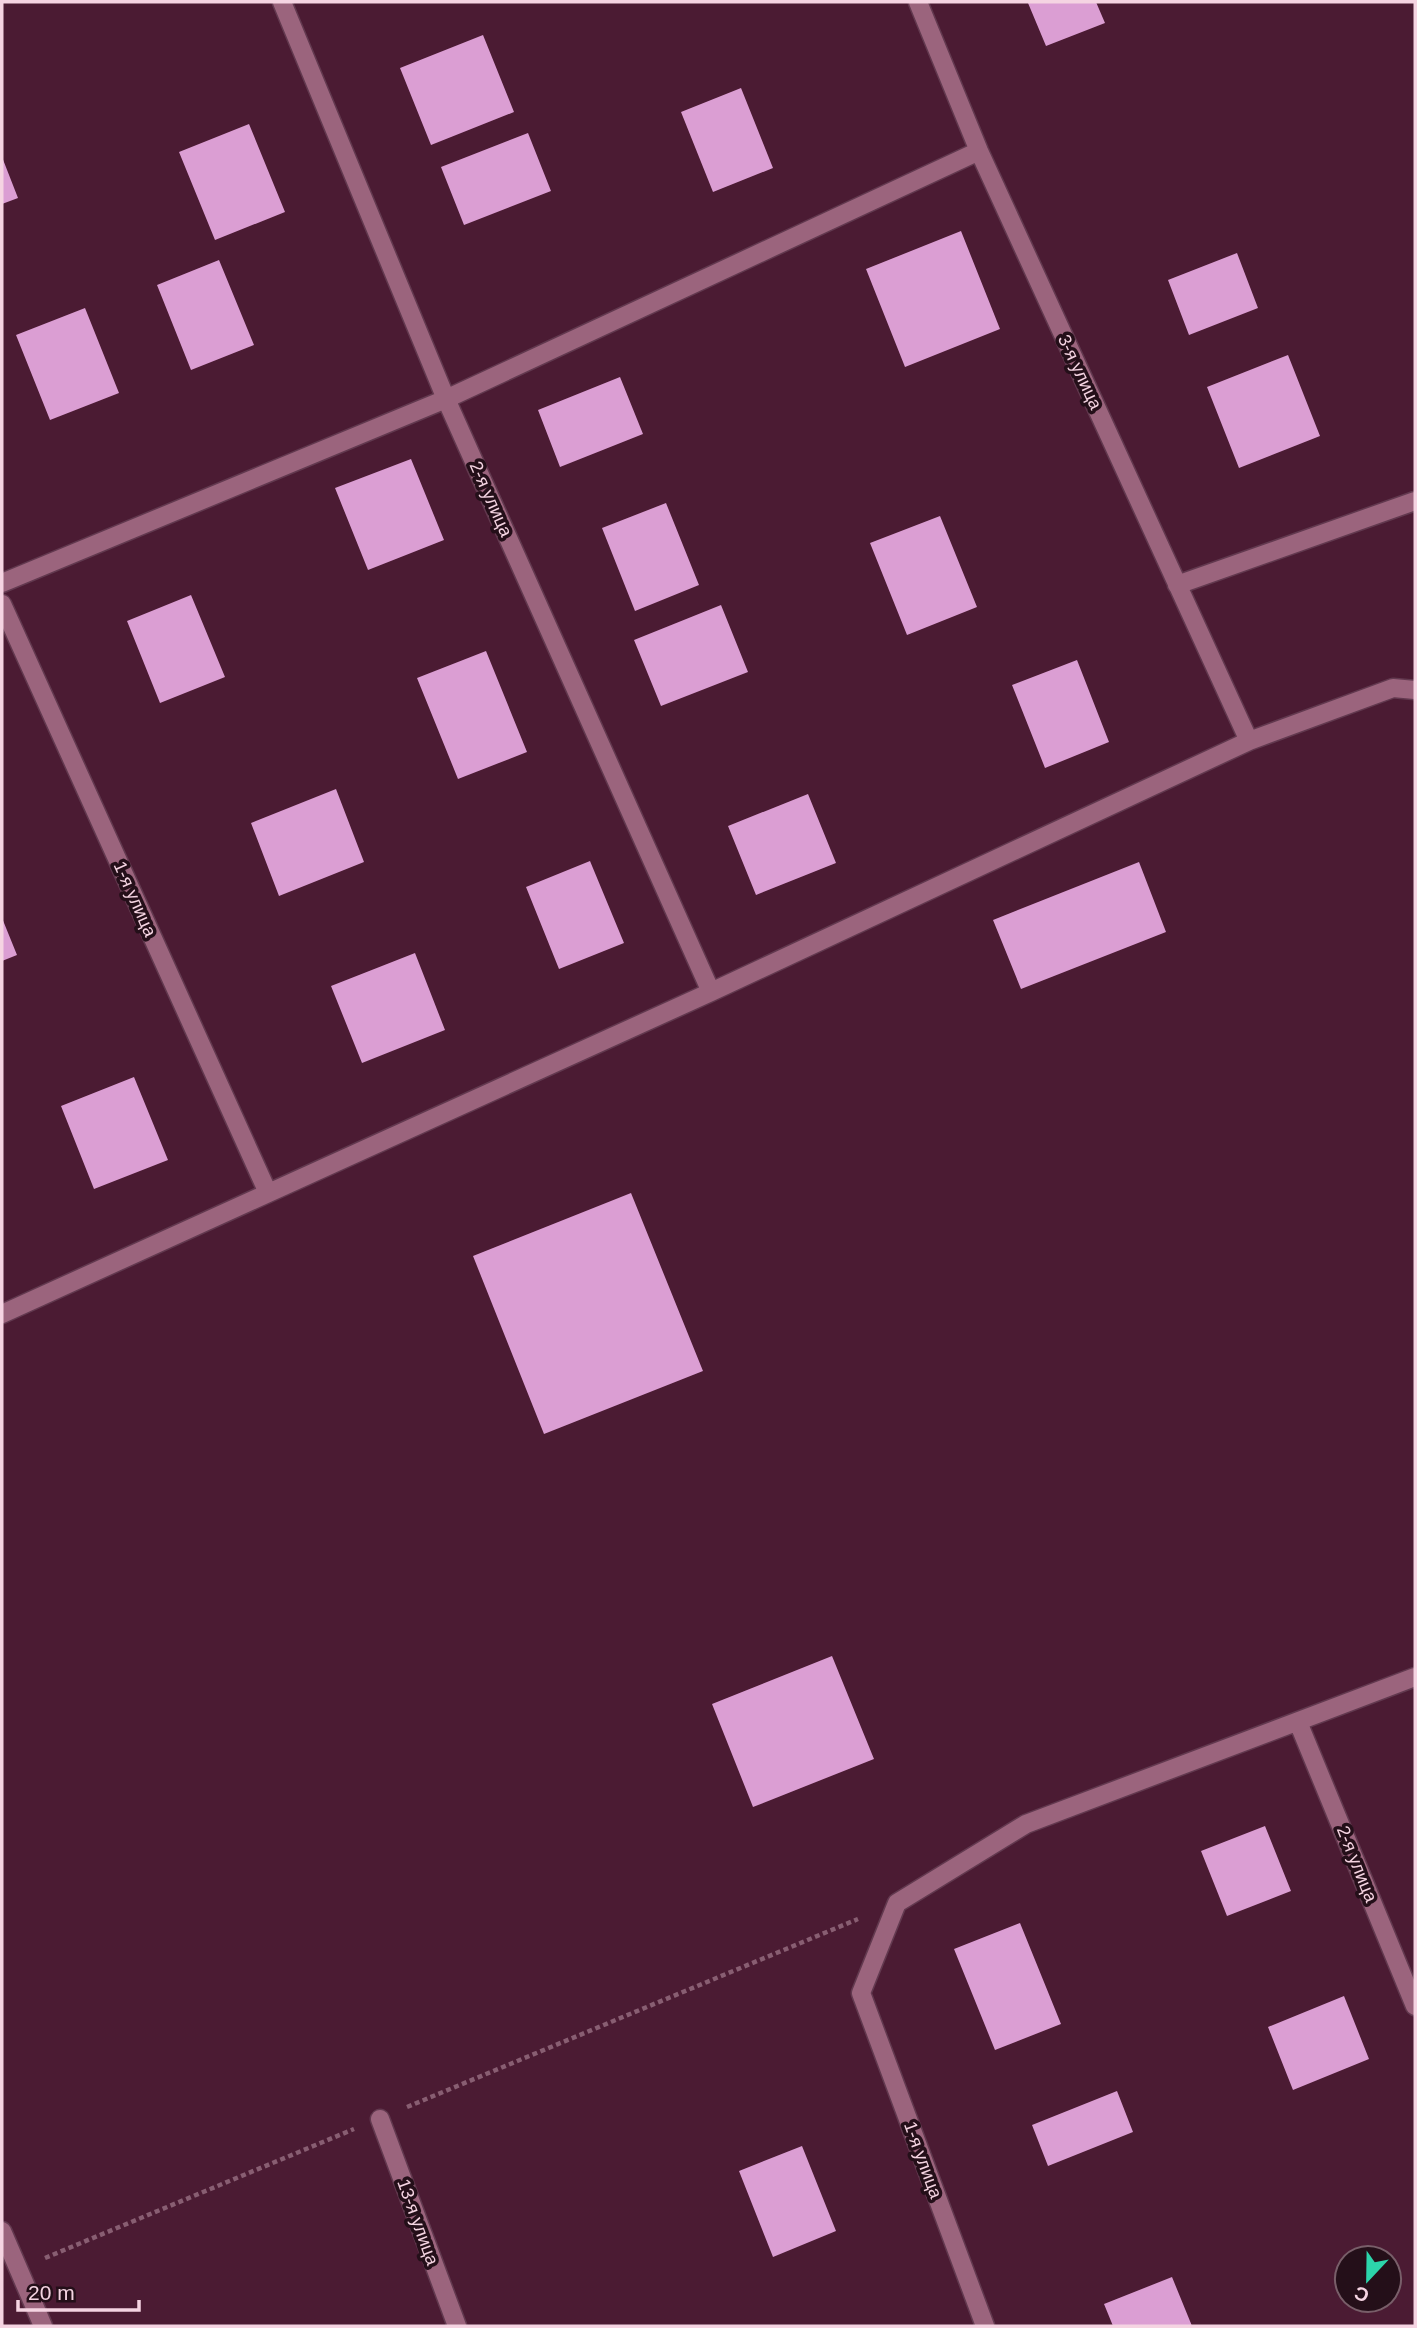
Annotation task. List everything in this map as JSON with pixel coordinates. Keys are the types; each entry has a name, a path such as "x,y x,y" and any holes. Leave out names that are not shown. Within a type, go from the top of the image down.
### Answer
{"street":[{"name":"2-я улица","path":"282,2 446,399 711,992"},
{"name":"3-я улица","path":"918,2 979,151 1249,741"},
{"path":"2,583 446,399 979,151"},
{"path":"1177,585 1415,500"},
{"name":"1-я улица","path":"2,604 268,1193"},
{"path":"2,1314 711,992 1249,741 1393,688 1415,690"},
{"path":"897,1903 1026,1824 1415,1677"},
{"name":"2-я улица","path":"1298,1722 1415,2006"},
{"name":"1-я улица","path":"897,1903 861,1993 985,2326"},
{"name":"13-я улица","path":"380,2119 457,2326"},
{"path":"2,2231 43,2326"}],"path":[{"path":"18,2269 897,1903"}],"building":[{"path":"1096,2 1105,23 1046,46 1028,3"},
{"path":"483,35 514,112 431,145 400,68"},
{"path":"741,88 773,168 713,192 681,112"},
{"path":"249,124 285,212 215,240 179,152"},
{"path":"528,133 551,191 464,225 441,167"},
{"path":"2,157 18,198 2,204"},
{"path":"961,231 1000,329 905,367 866,269"},
{"path":"1237,253 1258,308 1189,335 1168,280"},
{"path":"219,260 254,345 191,370 157,285"},
{"path":"85,308 119,393 50,420 16,335"},
{"path":"1288,355 1320,436 1239,468 1207,387"},
{"path":"620,377 643,434 560,467 538,410"},
{"path":"411,459 444,540 368,570 335,488"},
{"path":"666,503 699,585 635,611 602,528"},
{"path":"940,516 977,607 907,635 870,543"},
{"path":"191,595 225,677 160,703 127,621"},
{"path":"721,605 748,672 661,706 634,640"},
{"path":"486,651 527,752 458,779 417,678"},
{"path":"1077,660 1109,742 1045,768 1012,685"},
{"path":"336,789 364,862 279,896 251,823"},
{"path":"808,794 836,863 756,895 728,826"},
{"path":"590,861 624,943 559,969 526,887"},
{"path":"1139,862 1166,932 1021,989 993,920"},
{"path":"2,918 17,955 2,961"},
{"path":"415,953 445,1030 362,1063 331,986"},
{"path":"134,1077 168,1160 94,1189 61,1106"},
{"path":"631,1193 703,1371 544,1434 473,1256"},
{"path":"832,1656 874,1759 753,1807 712,1704"},
{"path":"1265,1826 1291,1891 1227,1916 1201,1851"},
{"path":"1020,1923 1061,2024 995,2050 954,1949"},
{"path":"1344,1996 1369,2059 1293,2090 1268,2027"},
{"path":"1117,2091 1133,2132 1048,2166 1032,2125"},
{"path":"802,2146 836,2231 773,2257 739,2171"},
{"path":"1172,2277 1192,2326 1113,2326 1104,2304"}]}
